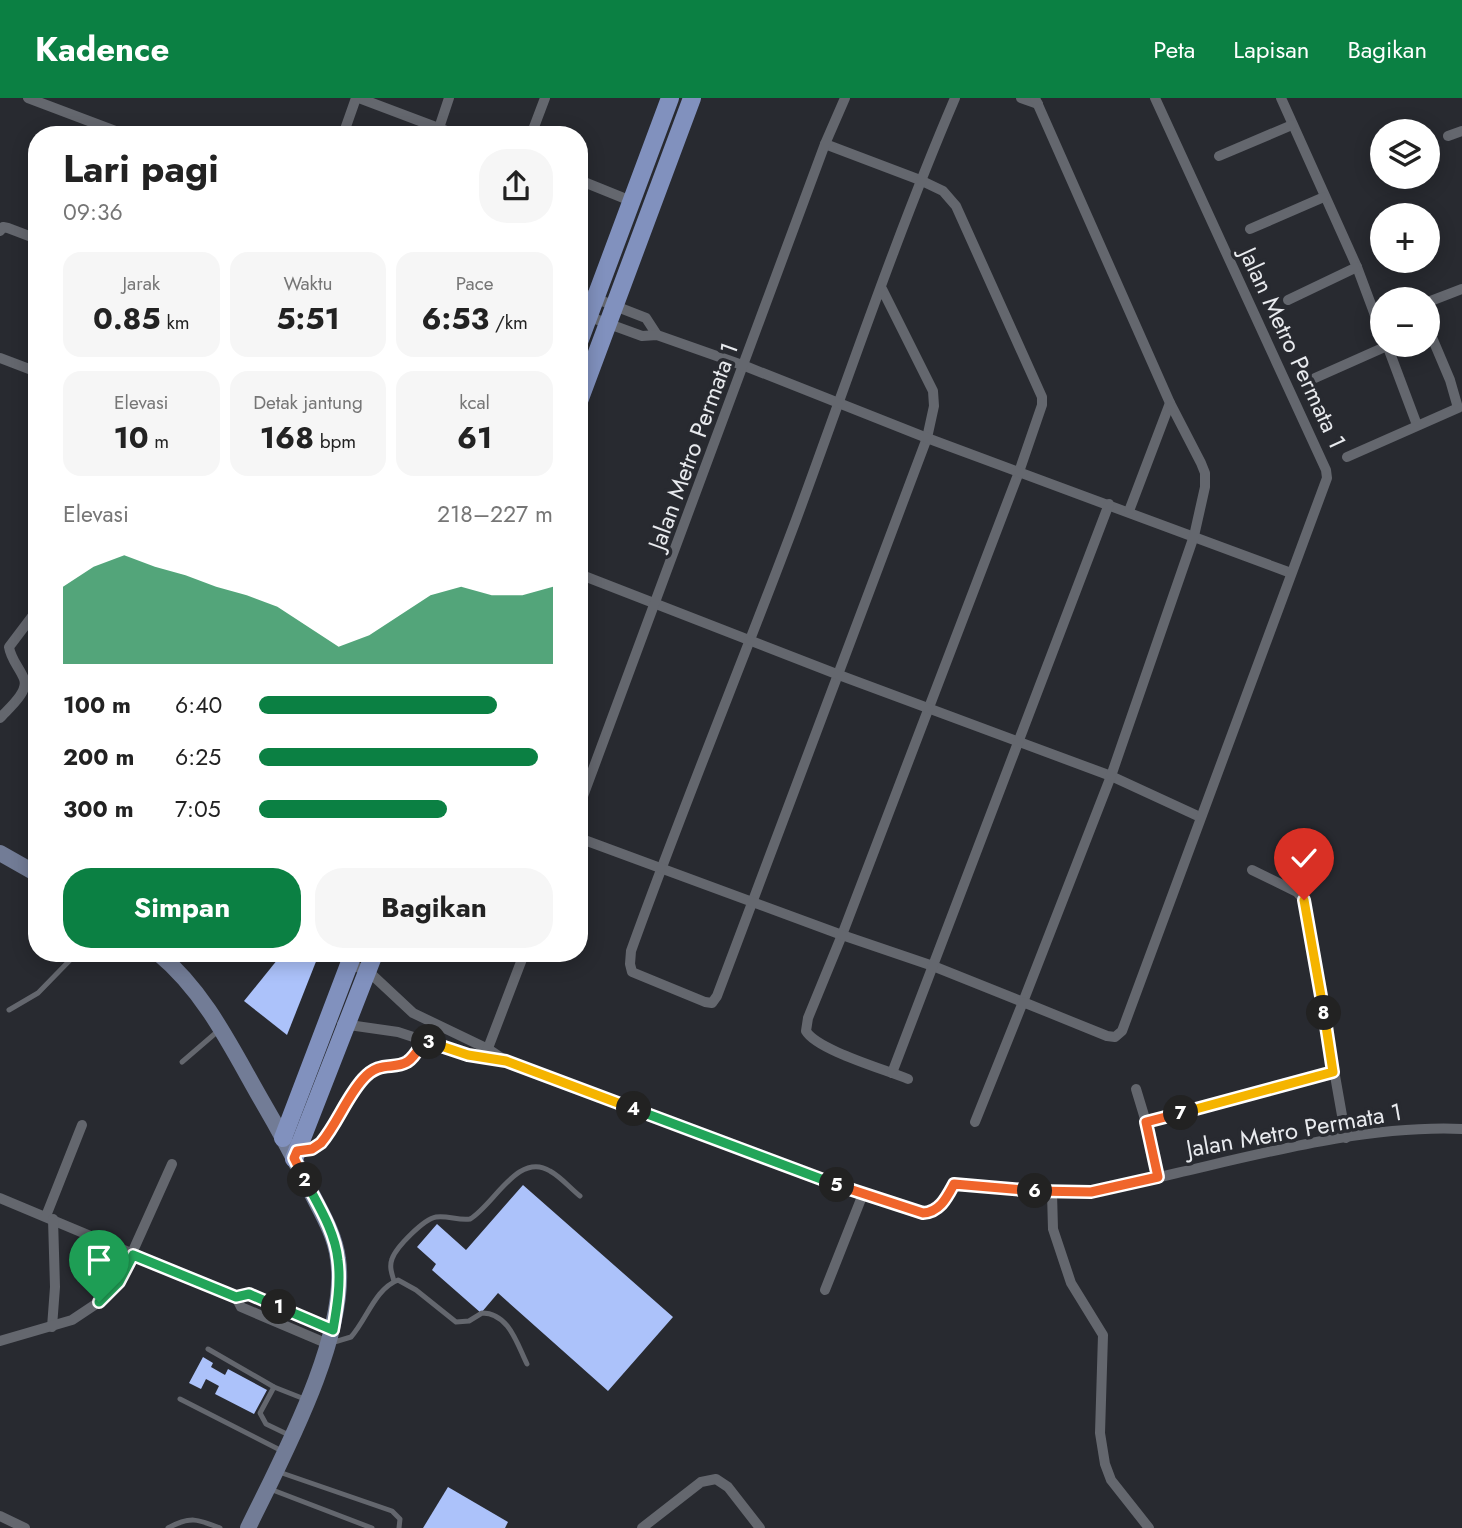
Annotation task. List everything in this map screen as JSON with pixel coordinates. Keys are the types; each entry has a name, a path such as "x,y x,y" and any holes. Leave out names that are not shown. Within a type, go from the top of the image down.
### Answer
{"main road":[{"path":"588,294 631,201 670,98"},
{"path":"588,378 692,98"},
{"path":"0,853 28,869"},
{"path":"167,962 193,987 296,1155 329,1226 338,1258 339,1286 331,1337 307,1400 248,1528"},
{"path":"284,1138 350,962"},
{"path":"296,1155 371,962"}],"street":[{"path":"28,98 41,100 104,126"},
{"path":"347,126 358,98 434,126"},
{"path":"440,126 449,98"},
{"path":"534,126 545,98"},
{"name":"Jalan Metro Permata 1","path":"588,783 745,366 825,144 845,98"},
{"path":"882,289 933,391 934,406 927,438 717,996 712,1003 705,1002 634,973 630,969 631,951 661,867 751,640 920,180 955,98"},
{"path":"975,1122 1111,776 1194,536 1205,487 1205,473 1170,403 1037,101 1021,98"},
{"name":"Jalan Metro Permata 1","path":"588,841 933,966 1107,1036 1119,1035 1325,488 1326,470 1155,98"},
{"path":"1281,98 1370,302"},
{"path":"1219,156 1292,125"},
{"path":"1448,136 1462,131"},
{"path":"825,144 920,180 943,191 956,206 1042,397 1042,405 1019,472 842,935 808,1017 806,1031 810,1037 828,1048 908,1079"},
{"path":"588,184 631,201"},
{"path":"1250,229 1324,197"},
{"path":"0,231 3,227 28,236"},
{"path":"1287,300 1357,267"},
{"path":"1440,297 1462,289"},
{"path":"588,296 646,318 657,335"},
{"path":"588,316 642,336 657,335 745,366 927,438 1291,573"},
{"path":"1315,378 1370,353"},
{"path":"1347,457 1458,408 1440,356"},
{"path":"1392,357 1417,425"},
{"path":"0,358 28,369"},
{"path":"1450,380 1462,374"},
{"path":"1129,511 1170,403"},
{"path":"892,1073 1109,504"},
{"path":"588,578 1111,776 1200,817"},
{"path":"28,622 9,647 14,663 28,683"},
{"path":"0,718 28,688"},
{"path":"1252,870 1297,892 1304,900 1346,1138"},
{"name":"Jalan Metro Permata 1","path":"371,962 413,1013 486,1054"},
{"path":"486,1054 521,962"},
{"name":"Jalan Metro Permata 1","path":"329,1019 347,1026 369,1026 486,1054 863,1194 923,1213 931,1213 940,1206 954,1184 1052,1192 1091,1192 1259,1154 1346,1138 1428,1127 1462,1129"},
{"path":"1146,1122 1333,1072"},
{"path":"1136,1089 1158,1177"},
{"path":"52,1327 55,1287 50,1217 82,1125"},
{"path":"0,1341 72,1320 99,1302 119,1282 172,1164"},
{"path":"1052,1192 1054,1229 1071,1283 1102,1335 1100,1433 1105,1464 1111,1479 1149,1528"},
{"path":"825,1290 863,1194"},
{"path":"0,1198 236,1297 241,1307 331,1337"},
{"path":"642,1528 701,1482 716,1479 728,1487 760,1528"},
{"path":"0,1516 25,1528"}],"lane":[{"path":"9,1010 38,993 68,962"},
{"path":"182,1062 221,1029"},
{"path":"296,1155 321,1143 363,1079 375,1069 405,1063 424,1040"},
{"path":"394,1281 391,1264 393,1257 425,1222 436,1216 470,1219 527,1167 547,1169 580,1196"},
{"path":"331,1337 351,1337 371,1306 394,1281 403,1281 456,1322 468,1321 482,1312 493,1315 512,1332 527,1364"},
{"path":"208,1349 274,1387 307,1400"},
{"path":"274,1387 260,1413 262,1419 274,1429 291,1436"},
{"path":"180,1399 284,1452"},
{"path":"275,1471 392,1511 400,1519 399,1528"},
{"path":"267,1488 372,1528"},
{"path":"168,1528 183,1520 200,1520 220,1528"}],"building":[{"path":"276,962 316,962 287,1035 244,1001"},
{"path":"523,1185 673,1317 608,1391 498,1293 481,1313 432,1270 436,1264 417,1247 437,1224 466,1250"},
{"path":"203,1357 213,1363 211,1367 225,1375 228,1369 267,1390 254,1414 215,1394 219,1386 206,1379 201,1389 189,1383"},
{"path":"448,1487 508,1522 505,1528 423,1528"}],"route":[{"path":"99,1302 119,1282 133,1255 236,1297 249,1294 333,1330 339,1286 338,1258 329,1226 294,1158 297,1151 312,1149 321,1143 363,1079 375,1069 405,1063 424,1040 468,1055 506,1061 863,1194 923,1213 931,1213 940,1206 954,1184 1052,1192 1091,1192 1158,1177 1146,1122 1333,1072 1319,976 1304,900"}]}
